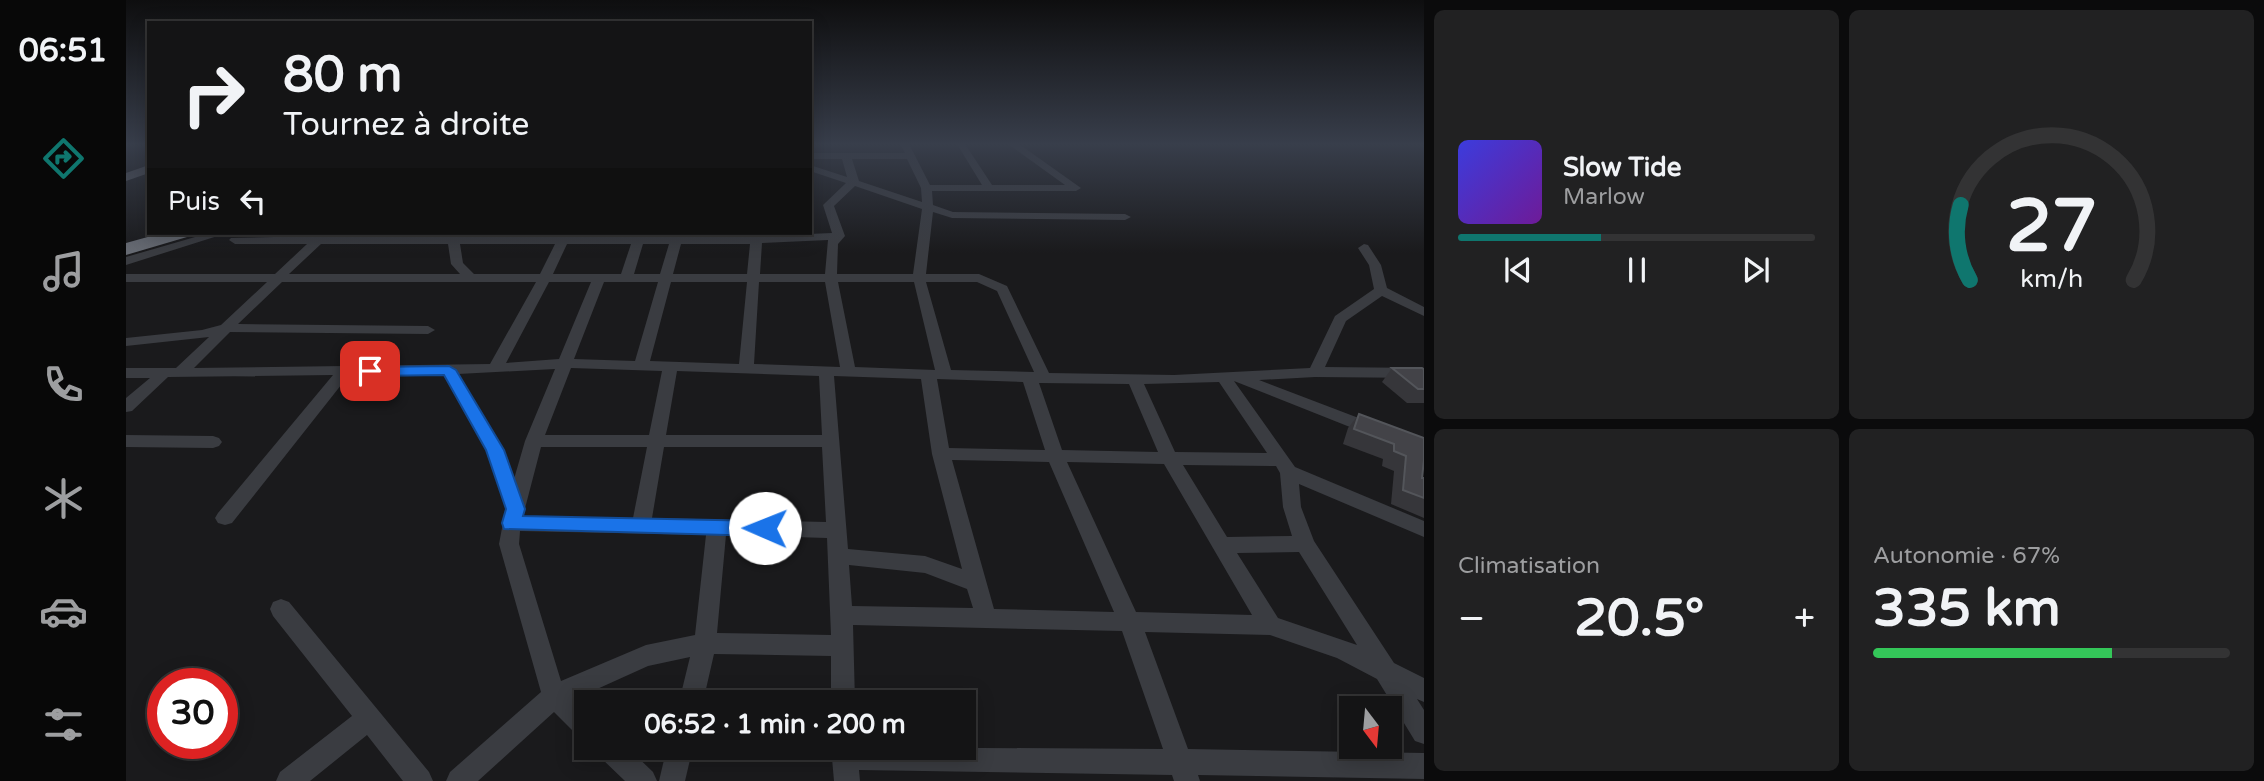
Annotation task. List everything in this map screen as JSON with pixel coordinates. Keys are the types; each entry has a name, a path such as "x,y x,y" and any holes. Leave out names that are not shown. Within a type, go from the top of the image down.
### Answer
{"highway":[{"path":"126,248 174,235"}],"street":[{"path":"849,180 952,215 1125,217"},
{"path":"922,180 928,207 919,278 936,374 941,454 986,618"},
{"path":"984,180 989,188"},
{"path":"926,188 1076,188 1065,180"},
{"path":"839,236 828,205 854,182"},
{"path":"126,261 214,235"},
{"path":"235,240 321,236 640,236 676,239 839,236"},
{"path":"126,407 226,328 321,236"},
{"path":"452,236 457,264 471,278"},
{"path":"495,369 545,278 564,236"},
{"path":"626,278 640,236"},
{"path":"746,368 756,236"},
{"path":"839,236 832,243 831,278 848,371"},
{"path":"641,365 676,239"},
{"path":"1364,248 1375,265 1381,290 1424,312"},
{"path":"126,278 979,278 1002,289 1037,377 1055,455 1130,622 1183,772"},
{"path":"574,715 554,696 509,544 534,441 599,278"},
{"path":"1315,372 1340,320 1381,290"},
{"path":"126,342 202,334 226,328 428,330"},
{"path":"126,373 495,369 566,363 1134,379 1232,378 1315,372 1424,373"},
{"path":"641,526 671,365"},
{"path":"449,370 495,450 514,516"},
{"path":"826,371 842,615 843,690"},
{"path":"225,518 344,372"},
{"path":"1232,378 1387,435"},
{"path":"1232,378 1285,466 1292,507 1305,544 1424,732"},
{"path":"1134,379 1169,457 1270,625"},
{"path":"126,441 213,442"},
{"path":"534,441 830,441"},
{"path":"941,454 1169,457 1285,466 1424,529"},
{"path":"514,516 641,526 836,530"},
{"path":"694,690 705,643 717,527"},
{"path":"1223,545 1305,544"},
{"path":"838,556 925,565 976,583"},
{"path":"281,609 420,781"},
{"path":"842,615 1270,625 1343,650 1424,690"},
{"path":"459,781 554,696 646,656 705,643 843,646"},
{"path":"289,781 369,718"},
{"path":"622,760 644,781"},
{"path":"672,781 677,760"},
{"path":"845,762 1183,772 1424,766"}],"building":[{"path":"1392,368 1424,369 1424,389 1418,389"},
{"path":"1359,414 1424,438 1424,498 1403,490 1406,456 1394,451 1394,444 1354,429"}],"route":[{"path":"370,371 449,370 495,450 516,509 511,523 765,528"}]}
